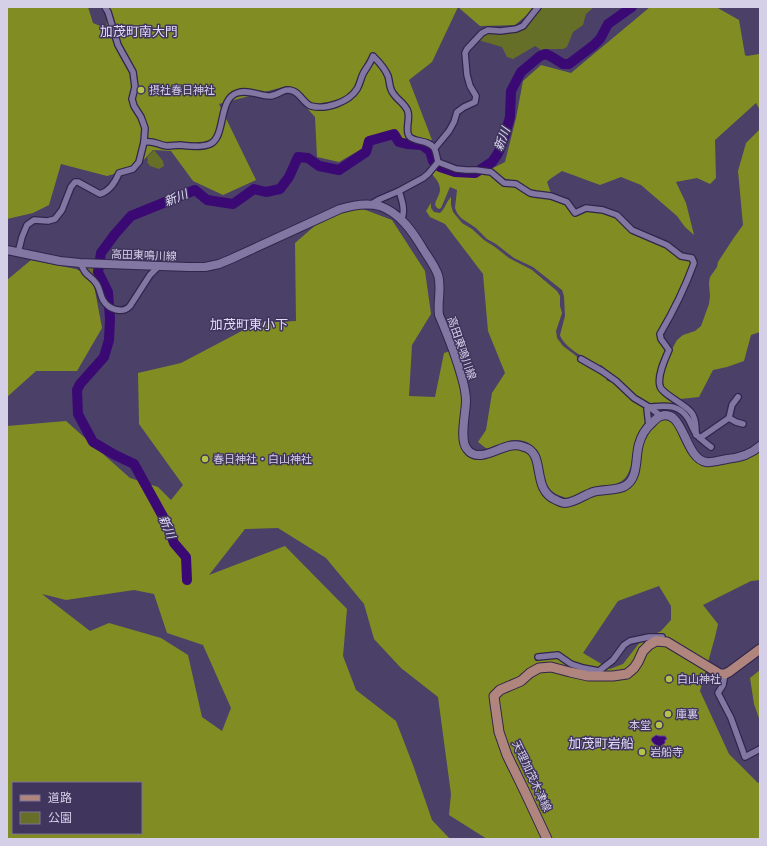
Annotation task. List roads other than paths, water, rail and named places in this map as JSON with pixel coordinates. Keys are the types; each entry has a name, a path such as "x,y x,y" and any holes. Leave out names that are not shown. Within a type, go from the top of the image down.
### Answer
{"main road":[{"name":"高田東鳴川線","path":"7,250 60,261 80,263 205,267 220,264 248,252 340,209 353,205 379,206 401,220 408,227 438,276 440,284 438,310 455,354 465,388 466,401 463,438 466,448 471,453 484,455 509,446 517,445 525,447 534,454 538,464 540,480 547,494 564,503 576,500 600,490 619,488 625,486 631,481 634,475 639,444 644,432 661,416"},
{"path":"661,416 669,416 678,422 685,439 698,459 706,462 737,458 756,450 760,446"},
{"name":"天理加茂木津線","path":"547,839 507,755 499,732 494,696 500,690 521,681 538,668 551,667 588,676 613,676 627,674 634,668 643,651 649,645 656,641 667,642"},
{"path":"667,642 720,674 729,672 760,649"}],"street":[{"path":"18,253 27,225 34,220 48,221 55,219 62,210 71,187 75,182 78,182 100,194 113,186 119,173 133,169 139,162 144,142 145,128 132,99 135,87 133,72 118,45 108,12 105,7"},
{"path":"435,148 449,131 457,112 475,102 476,96 470,86 467,75 467,49 482,33 488,30 500,31 516,29 523,26 538,7"},
{"path":"144,142 150,141 167,146 208,145 212,143 215,138 221,125 226,104 230,98 236,94 245,92 269,96 288,89 295,91 309,106 328,107 337,104 357,90 363,74 373,56 382,65 388,75 390,90 405,105 408,112 409,121 407,130 408,135 412,139 422,141 435,148 438,162"},
{"path":"369,205 423,178 438,162"},
{"path":"438,162 456,170 478,170 491,172 504,183 516,184 530,193 551,196 567,202 575,213 586,208 603,210 618,215 632,230 667,246 681,256 692,258 694,263 689,276 660,334 661,339 669,350 659,379 660,387 663,391 691,412 698,436"},
{"path":"399,191 403,204 404,217 401,220"},
{"path":"80,263 84,270 96,282 104,301 114,309 123,310 128,309 150,275 159,266"},
{"path":"582,359 602,370 634,398 661,416"},
{"path":"698,436 729,418 732,405 738,397"},
{"path":"649,407 664,405 679,410 686,415 698,436 711,447"},
{"path":"649,407 647,409 649,426"},
{"path":"729,418 743,424"},
{"path":"538,657 558,655 571,664 599,671 613,660 624,645 630,641 649,637 663,637 667,642"},
{"path":"725,674 723,685 718,693 731,718 745,756 760,749"}],"waterway":[{"name":"新川","path":"187,580 186,557 174,543 166,522 134,464 93,442 78,414 77,390 80,384 104,357 109,340 110,319 108,292 98,272 101,253 115,234 131,216 195,190 207,200 233,204 254,189 266,192 280,189 289,177 298,157 308,158 319,166 339,170 366,152 369,141 394,134 399,142 422,145 430,151 433,161 440,167 455,172 475,173 492,162 500,149 510,117 511,91 521,72 540,56 546,54 563,64 569,64 600,39 608,24 632,7"}],"place":[{"name":"摂社春日神社","path":"141,90"},
{"name":"春日神社・白山神社","path":"205,459"},
{"name":"白山神社","path":"669,679"},
{"name":"庫裏","path":"668,714"},
{"name":"本堂","path":"659,725"},
{"name":"岩船寺","path":"642,752"}],"district":[{"name":"加茂町南大門","path":"139,31"},
{"name":"加茂町東小下","path":"249,324"},
{"name":"加茂町岩船","path":"601,743"}]}
